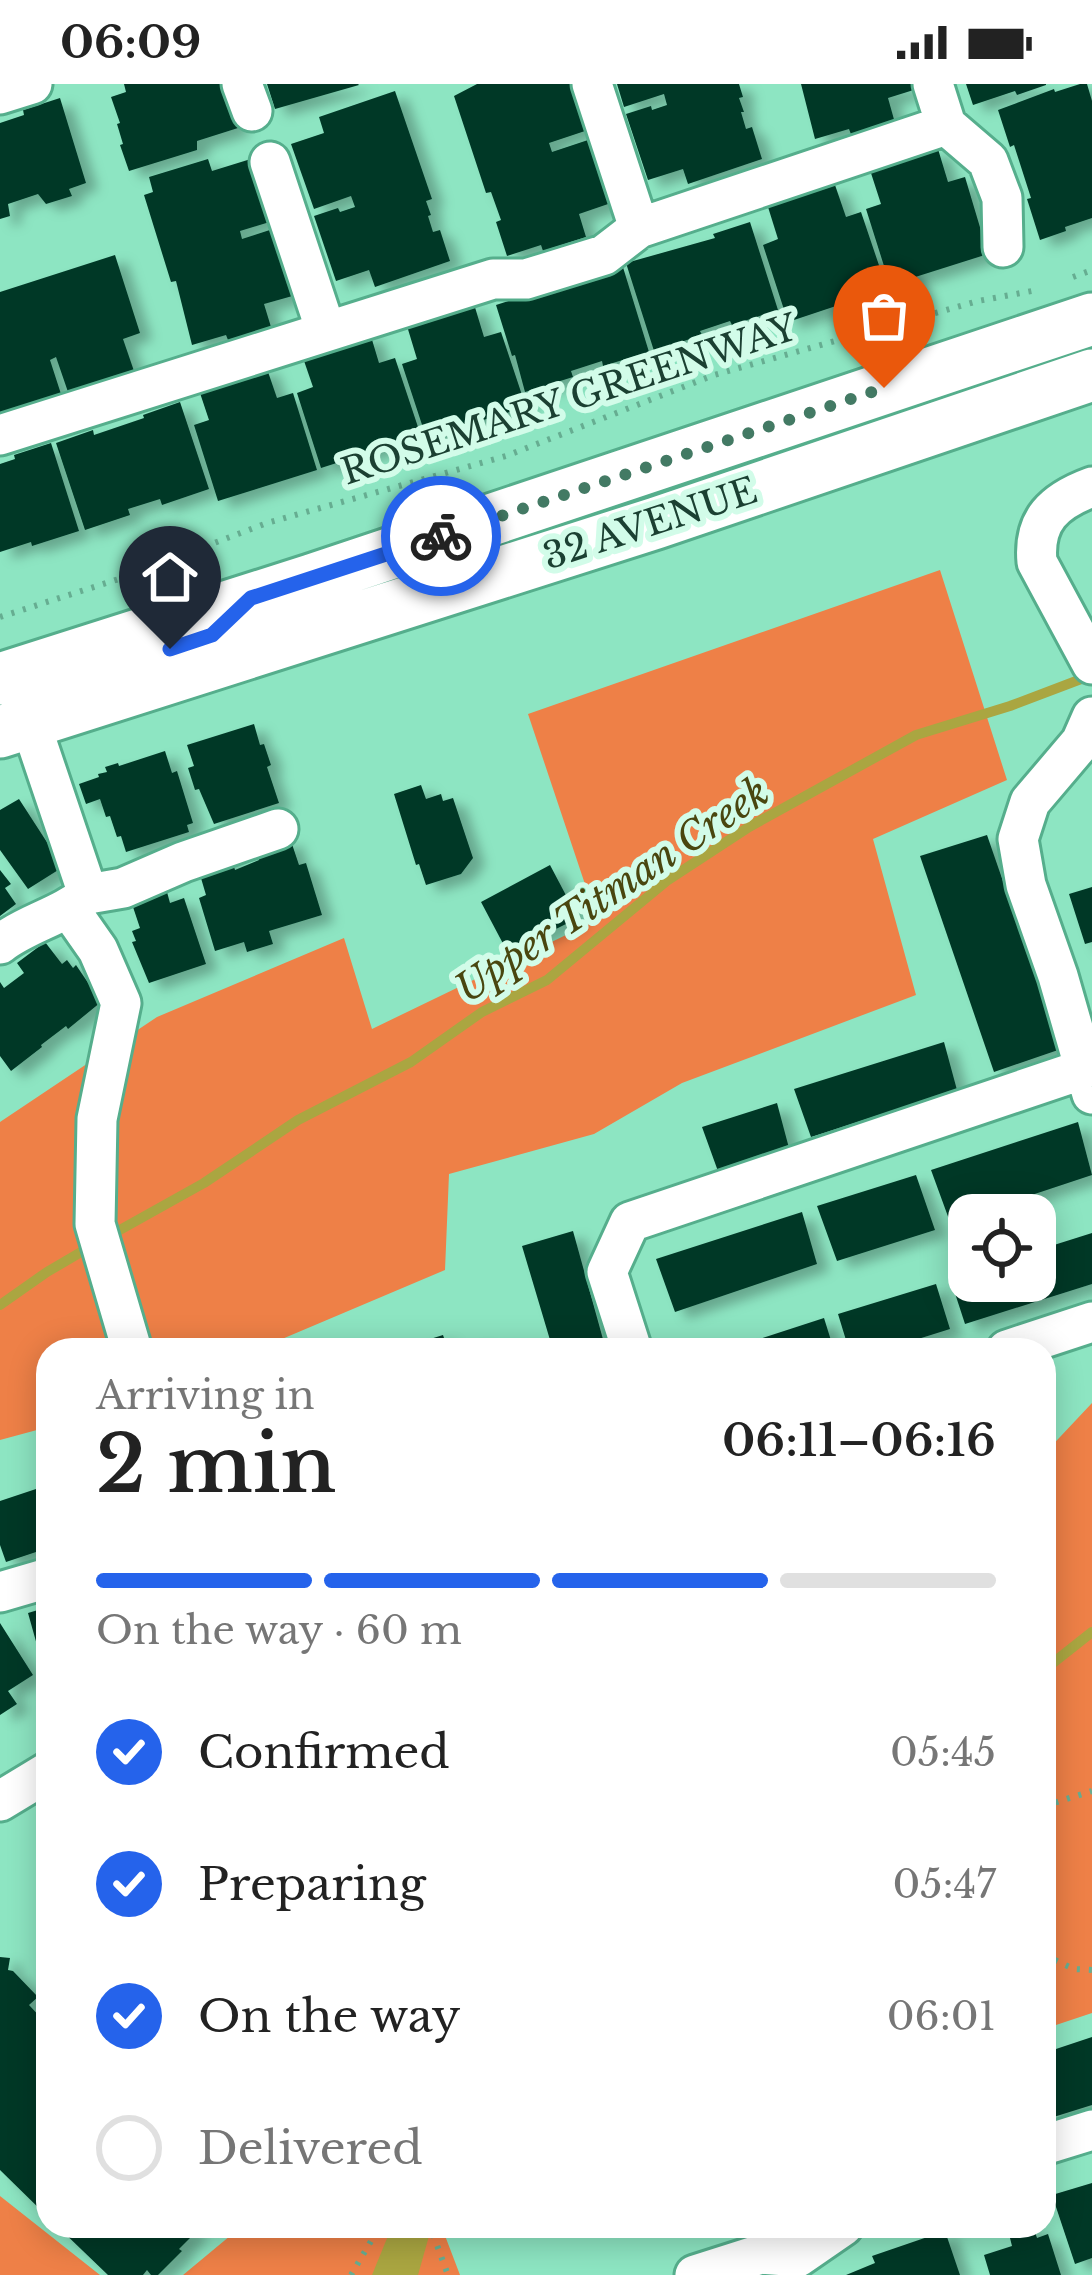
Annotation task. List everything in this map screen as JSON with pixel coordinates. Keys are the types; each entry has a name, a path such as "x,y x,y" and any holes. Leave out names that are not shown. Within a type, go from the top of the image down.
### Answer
{"main road":[{"name":"32 AVENUE","path":"0,680 251,598 1082,298"},
{"name":"32 AVENUE","path":"15,727 656,523 1092,375"},
{"path":"15,727 30,697 42,690 212,635 251,598"}],"lane":[{"path":"0,94 32,84"},
{"path":"592,84 639,229"},
{"path":"933,84 946,125 988,161 1002,198 1003,247"},
{"path":"0,435 493,279 526,278 604,255 639,229 946,125"},
{"path":"270,161 326,331"},
{"path":"1090,659 1037,562 1036,550 1041,524 1054,507 1092,488"},
{"path":"628,1338 607,1272 629,1222 1088,1081 1075,971 1026,885 1018,839 1030,802 1081,742 1092,717"},
{"path":"15,727 121,1004 97,1119 95,1224 128,1338"},
{"path":"0,944 79,902 278,829"},
{"path":"1043,1338 1092,1322"},
{"path":"0,1592 36,1582"},
{"path":"0,1801 36,1779"},
{"path":"1056,2141 1092,2130"},
{"path":"695,2275 761,2254 800,2266 830,2238"}],"path":[{"path":"1082,298 1092,270"},
{"name":"ROSEMARY GREENWAY","path":"0,617 122,578 267,523 506,456 714,375 978,301 1035,290"},
{"path":"1056,1802 1092,1791"},
{"path":"1056,1960 1092,1970"},
{"path":"351,2275 373,2238"},
{"path":"434,2238 448,2275"}],"shaded area":[{"path":"940,570 1007,780 873,839 916,995 682,1083 594,1134 449,1174 445,1270 284,1338 36,1338 36,1430 0,1440 0,1122 157,1017 344,938 372,1029 597,920 528,714"},
{"path":"1092,1403 1092,2013 1056,2025 1056,1441"},
{"path":"0,2196 36,2224 36,2238 53,2238 100,2275 0,2275"},
{"path":"228,2238 446,2238 460,2275 183,2275"},
{"path":"387,2238 428,2238 418,2275 372,2275"}],"building":[{"path":"124,84 225,84 238,128 197,141 197,150 129,171 111,97 126,92"},
{"path":"267,84 358,84 359,85 275,109"},
{"path":"477,84 573,84 588,130 549,143 552,152 591,139 611,203 579,214 586,237 507,256 496,222 501,220 491,192 486,193 454,96"},
{"path":"617,84 739,84 746,129 752,127 762,159 688,184 683,169 648,180 626,114 667,105 664,94 624,107"},
{"path":"801,84 918,84 920,88 888,98 895,123 852,137 849,129 815,139"},
{"path":"966,84 1046,84 1046,85 973,105"},
{"path":"1087,84 1092,101 1092,218 1040,240 1014,145 1010,147 998,110"},
{"path":"395,91 432,199 426,201 433,232 440,230 450,261 375,287 369,270 336,281 314,216 355,207 351,196 314,209 291,144 324,133 319,117"},
{"path":"60,98 86,183 69,189 72,196 46,204 38,194 8,204 10,216 0,219 0,123"},
{"path":"938,149 948,182 965,177 988,254 890,285 866,209 881,204 870,170"},
{"path":"254,158 273,221 240,231 242,239 276,228 296,295 264,304 271,327 192,345 176,281 171,282 144,195 153,192 149,177 208,159 212,171"},
{"path":"835,185 846,217 861,212 887,289 788,322 763,245 778,239 768,207"},
{"path":"750,222 778,310 732,325 730,321 654,351 626,263 715,238 713,234"},
{"path":"115,255 140,333 123,339 134,371 68,392 56,357 50,360 61,394 0,414 0,292"},
{"path":"622,264 649,352 571,371 573,377 525,392 496,305 586,281 584,275"},
{"path":"474,304 484,337 501,332 526,407 427,440 402,364 417,359 407,326"},
{"path":"370,333 379,363 395,358 421,436 321,468 297,393 313,387 302,355"},
{"path":"266,366 277,398 293,393 317,470 218,501 194,425 209,420 198,387"},
{"path":"180,402 209,489 162,505 160,499 128,509 130,515 85,530 56,443 93,430 94,435"},
{"path":"51,443 79,531 0,552 0,464"},
{"path":"254,724 271,765 267,767 279,803 214,824 199,789 195,790 187,745"},
{"path":"165,751 172,773 177,771 193,823 187,825 189,832 126,852 100,799 86,804 79,784 107,772 105,767"},
{"path":"421,785 426,799 441,794 443,801 453,798 473,858 461,874 426,885 394,794"},
{"path":"19,799 63,867 28,889 0,850 0,810"},
{"path":"987,835 1061,1049 994,1072 920,856"},
{"path":"290,838 299,865 306,863 322,915 269,931 273,944 247,952 244,942 215,951 199,898 206,895 198,868 231,857 235,870 259,860 256,849"},
{"path":"550,865 578,918 508,953 481,902"},
{"path":"0,870 11,884 5,888 16,904 0,916"},
{"path":"1092,887 1092,942 1085,944 1069,894"},
{"path":"167,892 170,903 184,898 206,964 149,983 132,942 136,941 132,931 140,928 132,904"},
{"path":"45,942 62,964 67,960 73,968 76,965 101,1002 11,1071 0,1056 0,982 4,988 24,973 17,963"},
{"path":"944,1042 957,1090 811,1137 794,1089"},
{"path":"777,1103 789,1148 719,1174 702,1127"},
{"path":"1078,1122 1092,1175 1035,1194 948,1194 948,1217 931,1170"},
{"path":"916,1175 935,1230 837,1261 817,1206"},
{"path":"802,1212 817,1264 675,1312 656,1259"},
{"path":"573,1231 603,1338 549,1338 522,1246"},
{"path":"1092,1233 1092,1284 1056,1295 1056,1244"},
{"path":"936,1284 950,1329 921,1338 845,1338 838,1314"},
{"path":"958,1302 1035,1302 965,1324"},
{"path":"824,1318 830,1338 763,1338"},
{"path":"36,1489 36,1552 6,1562 0,1545 0,1501"},
{"path":"36,1611 36,1642 28,1613"},
{"path":"0,1623 33,1675 8,1691 17,1704 0,1715"},
{"path":"0,1957 10,1958 8,1970 36,1995 29,2005 36,2012 36,2205 0,2170"},
{"path":"1092,2037 1092,2105 1056,2116 1056,2049"},
{"path":"1092,2183 1092,2258 1075,2264 1056,2194"},
{"path":"69,2238 190,2238 158,2275 147,2270 143,2275 108,2275"},
{"path":"925,2238 947,2238 960,2275 846,2275 875,2263 872,2256"},
{"path":"1010,2238 1049,2238 1061,2275 990,2275 984,2255 1012,2246"}],"waterway":[{"name":"Upper Titman Creek","path":"109,1236 204,1183 298,1120 411,1062 482,1012 547,980 668,880 749,827 916,735 1092,675"},
{"name":"Upper Titman Creek","path":"0,1305 93,1245"},
{"path":"1056,1660 1092,1632"}],"way so far":[{"path":"441,536 884,388"}],"route":[{"path":"170,649 212,635 251,598 441,536"}]}
